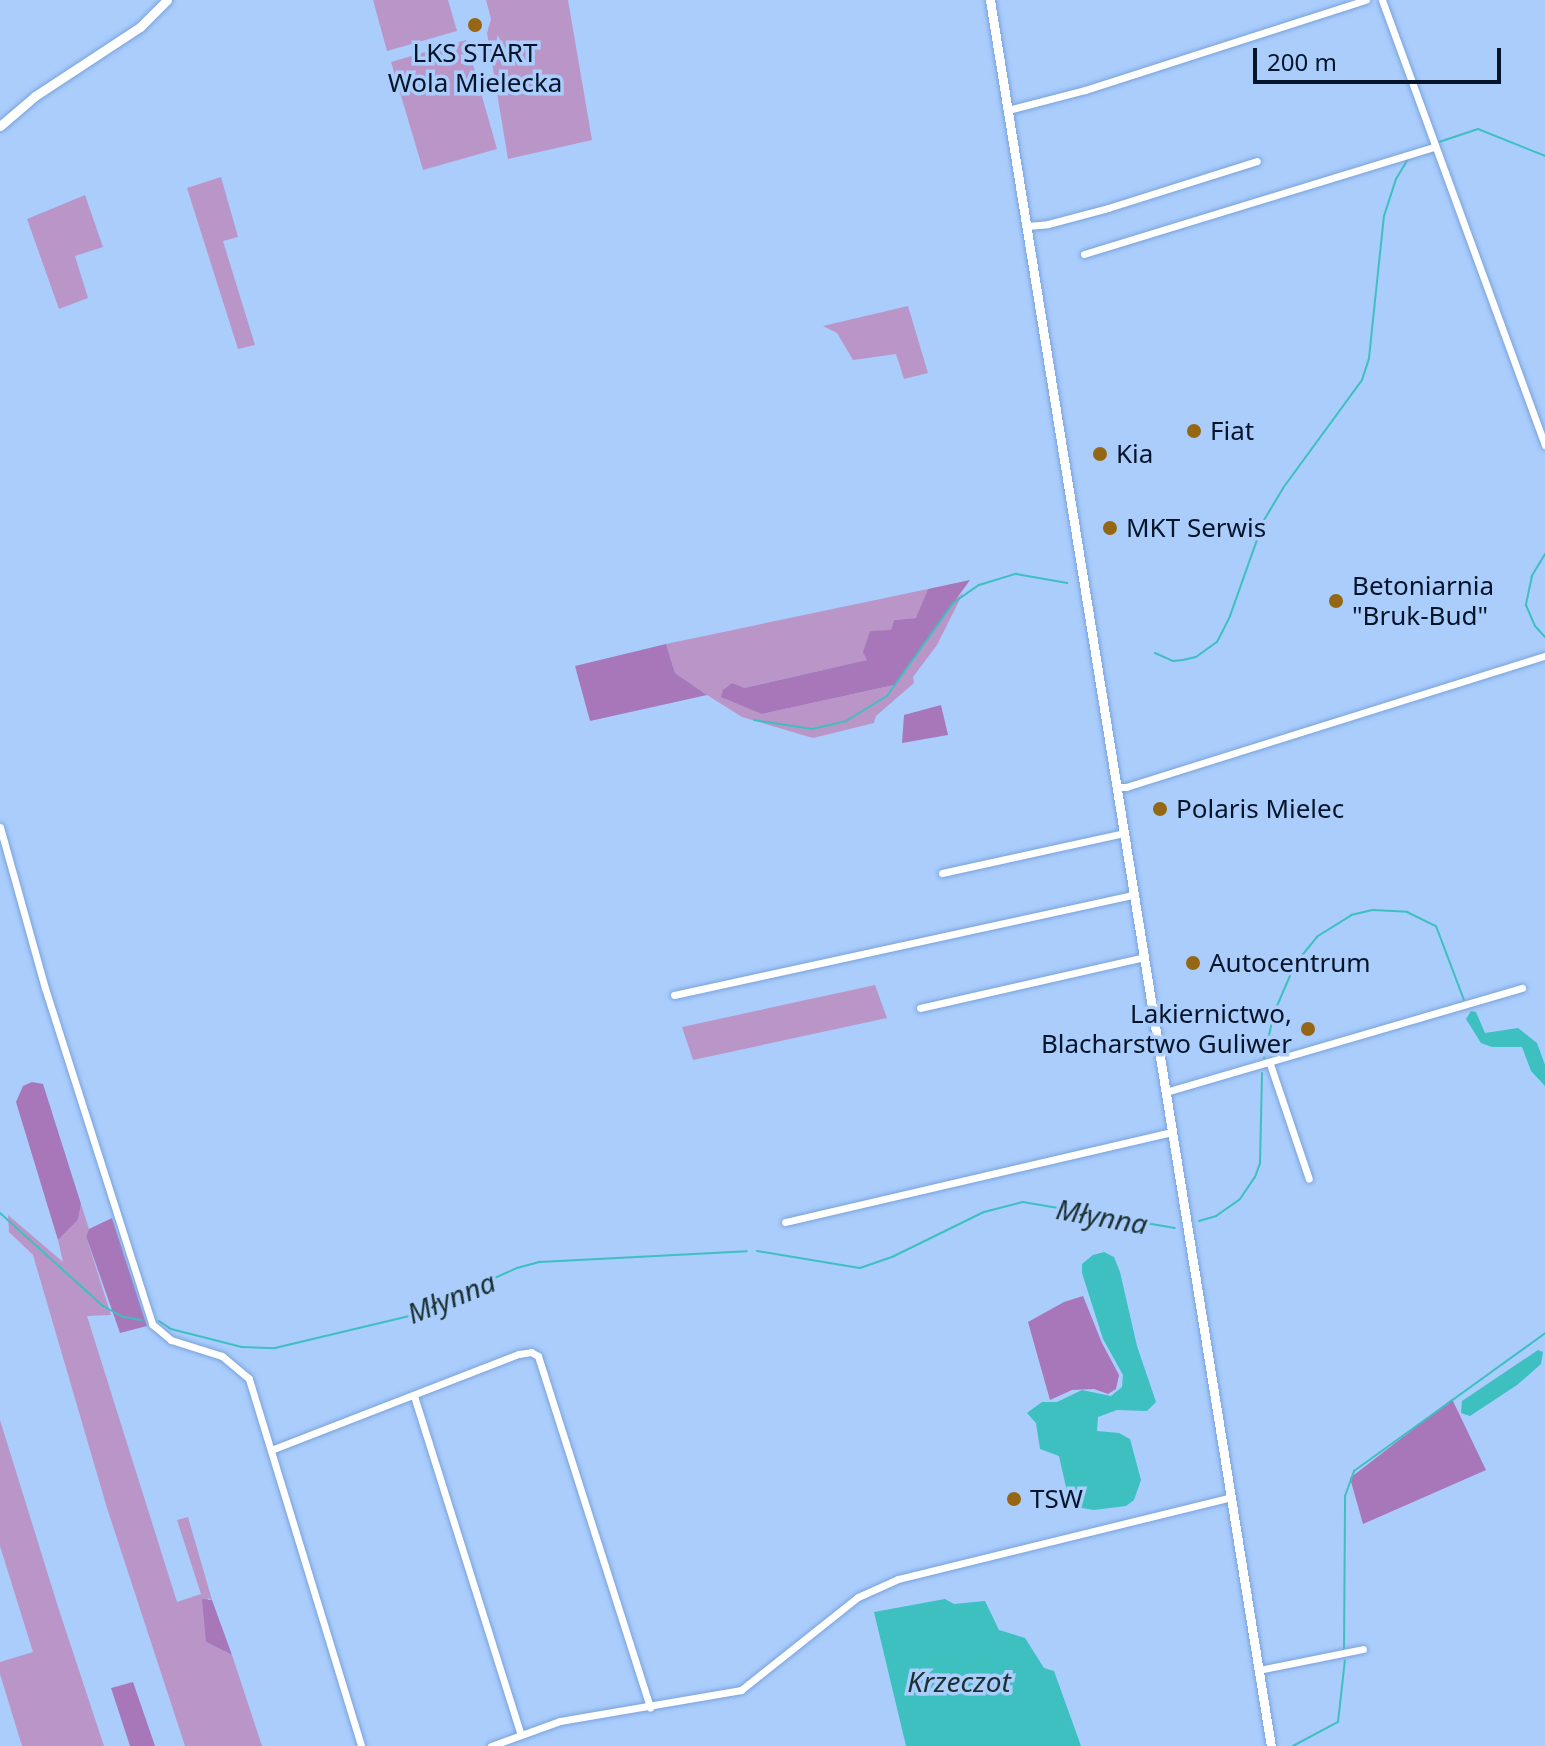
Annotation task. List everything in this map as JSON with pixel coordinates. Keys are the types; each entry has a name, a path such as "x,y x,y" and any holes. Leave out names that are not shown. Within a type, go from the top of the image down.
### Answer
{"street":[{"path":"0,126 35,96 140,27 167,0"},
{"path":"990,0 1271,1746"},
{"path":"1008,110 1085,90 1366,0"},
{"path":"1382,0 1545,445"},
{"path":"1084,254 1435,147"},
{"path":"1027,226 1048,224 1108,208 1257,161"},
{"path":"1116,787 1126,787 1545,656"},
{"path":"0,827 50,1003 152,1324 171,1340 222,1356 249,1379 361,1746"},
{"path":"942,873 1124,833"},
{"path":"674,995 1134,895"},
{"path":"920,1008 1144,957"},
{"path":"1166,1092 1522,988"},
{"path":"1270,1064 1309,1179"},
{"path":"785,1222 1172,1132"},
{"path":"271,1450 519,1354 531,1352 538,1356 650,1708"},
{"path":"414,1396 520,1733"},
{"path":"491,1746 560,1721 741,1690 858,1597 898,1579 1231,1497"},
{"path":"1259,1670 1363,1649"}],"shaded area":[{"path":"373,0 448,0 457,31 387,51"},
{"path":"486,0 568,0 592,140 508,159 487,33 491,19"},
{"path":"466,40 497,149 423,170 391,62"},
{"path":"221,177 238,237 223,241 255,345 238,349 187,188"},
{"path":"85,195 103,247 75,256 88,298 59,309 27,219"},
{"path":"908,306 928,373 904,379 896,354 853,360 837,333 823,326"},
{"path":"970,580 894,685 762,714 721,697 723,690 732,683 744,688 867,660 863,652 870,631 891,630 894,620 916,618 928,589"},
{"path":"928,589 917,618 894,620 891,630 868,637 864,652 868,660 744,688 762,714 894,685 952,602 963,593 937,645 913,677 914,683 876,716 874,723 813,738 742,717 707,695 675,673 666,644"},
{"path":"666,644 675,673 707,695 590,721 575,666"},
{"path":"941,705 948,735 902,743 904,715"},
{"path":"875,985 887,1018 693,1060 682,1027"},
{"path":"32,1082 43,1084 81,1204 78,1220 58,1240 16,1102 23,1086"},
{"path":"81,1204 89,1229 86,1236 111,1315 87,1316 177,1602 201,1594 177,1520 188,1517 212,1600 208,1598 206,1642 232,1655 262,1746 185,1746 107,1508 33,1255 9,1232 8,1215 63,1262 58,1240 78,1220"},
{"path":"112,1218 147,1326 120,1333 86,1236 89,1229"},
{"path":"1083,1296 1119,1375 1116,1389 1108,1394 1094,1389 1072,1390 1050,1400 1028,1322 1064,1302"},
{"path":"1452,1399 1486,1470 1363,1524 1350,1478"},
{"path":"0,1420 104,1746 22,1746 0,1674 0,1662 33,1652 0,1546"},
{"path":"202,1599 212,1600 232,1655 206,1642"},
{"path":"133,1682 155,1746 130,1746 111,1688"}],"water":[{"path":"1471,1011 1476,1012 1485,1033 1518,1028 1537,1043 1545,1065 1545,1086 1531,1071 1522,1047 1492,1047 1481,1043 1466,1019"},
{"path":"1104,1252 1114,1257 1120,1272 1137,1346 1156,1402 1147,1411 1117,1410 1098,1417 1097,1431 1119,1433 1130,1439 1141,1480 1134,1500 1126,1506 1094,1510 1076,1507 1068,1496 1059,1456 1040,1449 1036,1423 1027,1413 1042,1402 1057,1402 1082,1390 1111,1396 1122,1387 1123,1375 1103,1339 1082,1273 1082,1264 1093,1255"},
{"path":"1538,1350 1543,1352 1541,1364 1517,1385 1470,1416 1461,1413 1462,1401"},
{"name":"Krzeczot","path":"945,1599 954,1604 985,1601 999,1630 1025,1638 1044,1668 1054,1671 1081,1746 906,1746 874,1612"}],"waterway":[{"path":"1439,142 1478,129 1545,156"},
{"path":"1155,653 1173,661 1183,660 1196,657 1217,642 1230,616 1264,520 1283,488 1362,380 1369,358 1384,216 1396,179 1408,159"},
{"path":"1545,554 1532,576 1526,605 1535,626 1545,637"},
{"path":"754,720 812,729 846,721 887,696 953,603 979,585 1016,574 1067,583"},
{"name":"Młynna","path":"1264,1058 1274,1013 1295,964 1318,936 1351,915 1373,910 1407,912 1436,926 1464,1000"},
{"name":"Młynna","path":"1199,1221 1216,1216 1240,1199 1255,1177 1260,1163 1262,1073"},
{"name":"Młynna","path":"757,1251 860,1268 894,1256 984,1212 1023,1202 1175,1228"},
{"name":"Młynna","path":"0,1213 103,1306 123,1317 142,1320"},
{"name":"Młynna","path":"159,1321 171,1329 242,1347 275,1348 435,1310 472,1288 517,1268 540,1262 747,1251"},
{"path":"1344,1649 1345,1496 1354,1471 1545,1333"},
{"path":"1293,1746 1338,1722 1345,1660"}],"place":[{"name":"LKS START Wola Mielecka","path":"475,25"},
{"name":"Fiat","path":"1194,431"},
{"name":"Kia","path":"1100,454"},
{"name":"MKT Serwis","path":"1110,528"},
{"name":"Betoniarnia \"Bruk-Bud\"","path":"1336,601"},
{"name":"Polaris Mielec","path":"1160,809"},
{"name":"Autocentrum","path":"1193,963"},
{"name":"Lakiernictwo, Blacharstwo Guliwer","path":"1308,1029"},
{"name":"TSW","path":"1014,1499"}]}
